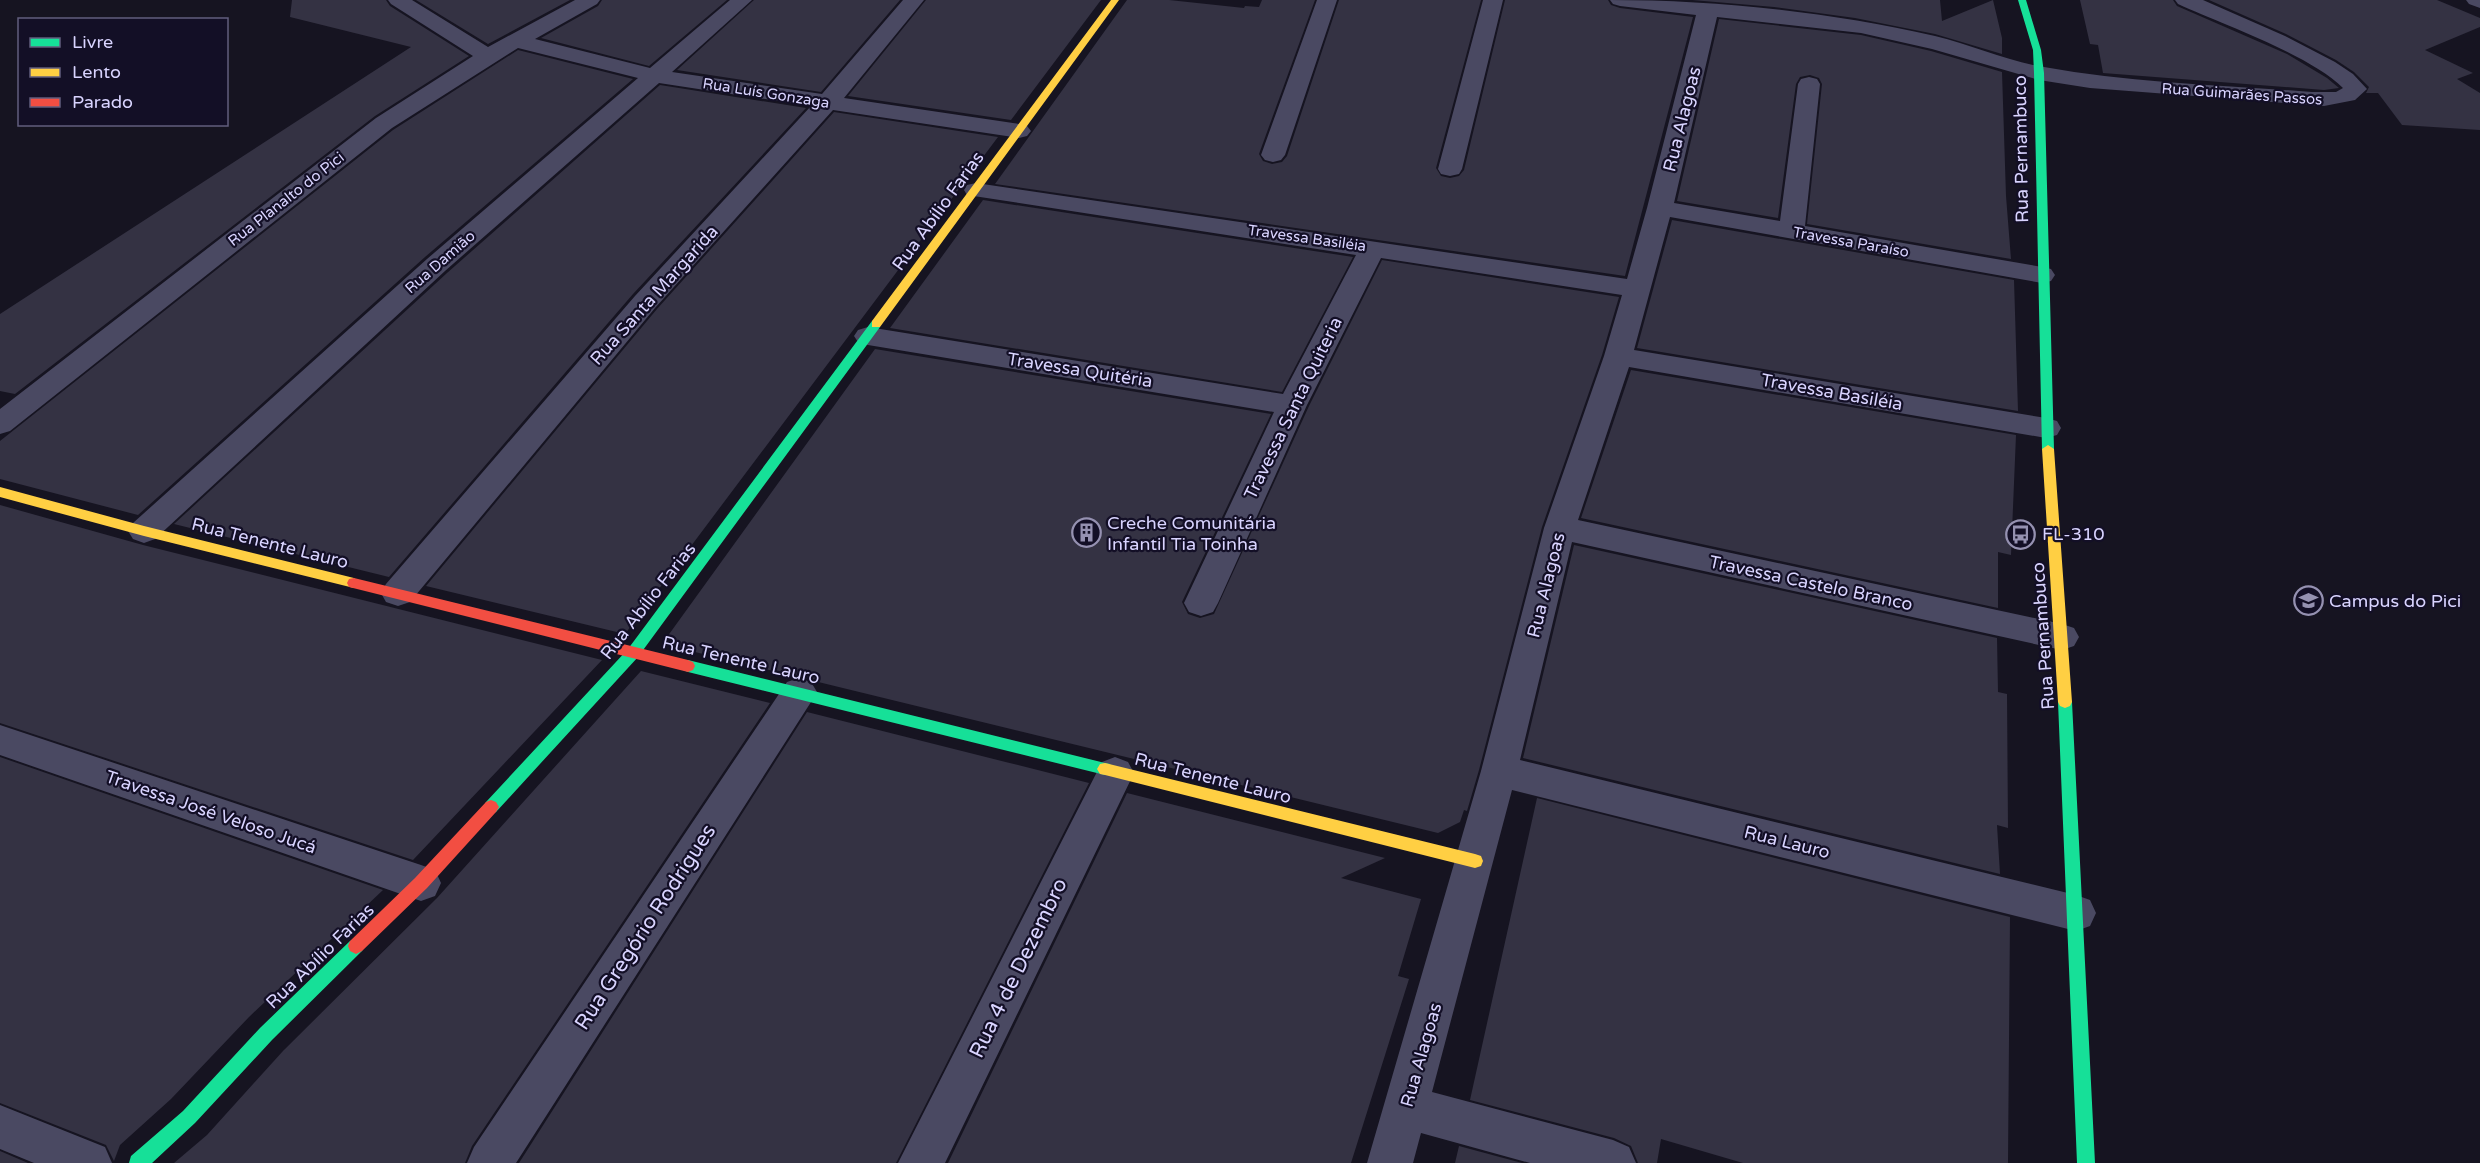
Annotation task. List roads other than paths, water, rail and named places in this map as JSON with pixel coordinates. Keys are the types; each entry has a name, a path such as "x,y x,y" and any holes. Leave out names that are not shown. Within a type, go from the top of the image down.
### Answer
{"street":[{"path":"398,0 488,56"},
{"name":"Rua Planalto do Pici","path":"0,424 384,123 488,56 590,0"},
{"name":"Rua Damião","path":"144,531 436,265 742,0"},
{"name":"Rua Santa Margarida","path":"398,593 645,302 828,102 914,0"},
{"name":"Rua Abílio Farias","path":"138,1163 189,1117 266,1034 422,883 633,653 1115,0"},
{"path":"1273,155 1327,0"},
{"path":"1450,169 1493,0"},
{"path":"1620,0 1861,27 1898,34 2038,73"},
{"name":"Rua Pernambuco","path":"2022,0 2037,50 2046,428 2062,637 2086,1163"},
{"name":"Rua Guimarães Passos","path":"2038,73 2154,88 2312,99 2339,99 2349,96 2356,89 2350,80 2326,65 2185,0"},
{"path":"2476,0 2480,2"},
{"name":"Rua Alagoas","path":"1390,1163 1499,771 1560,528 1638,289 1708,10"},
{"name":"Rua Luís Gonzaga","path":"516,41 656,76 1019,131"},
{"path":"1791,232 1809,84"},
{"name":"Travessa Basiléia","path":"976,190 1638,289"},
{"name":"Travessa Paraíso","path":"1660,208 2042,274"},
{"name":"Travessa Santa Quiteria","path":"1202,603 1292,405 1373,248"},
{"name":"Travessa Quitéria","path":"868,336 1292,405"},
{"name":"Travessa Basiléia","path":"1618,356 2046,428"},
{"name":"Rua Tenente Lauro","path":"0,492 144,531 1474,861"},
{"name":"Travessa Castelo Branco","path":"1560,528 2062,637"},
{"name":"Rua Gregório Rodrigues","path":"490,1163 799,692"},
{"name":"Travessa José Veloso Jucá","path":"0,740 422,883"},
{"name":"Rua Lauro","path":"1499,771 2076,913"},
{"name":"Rua 4 de Dezembro","path":"921,1163 1115,773"},
{"path":"1406,1107 1612,1163"},
{"path":"0,1127 88,1163"}],"place":[{"name":"Creche Comunitária Infantil Tia Toinha","path":"1086,533"},
{"name":"FL-310","path":"2021,534"},
{"name":"Campus do Pici","path":"2308,601"}]}
